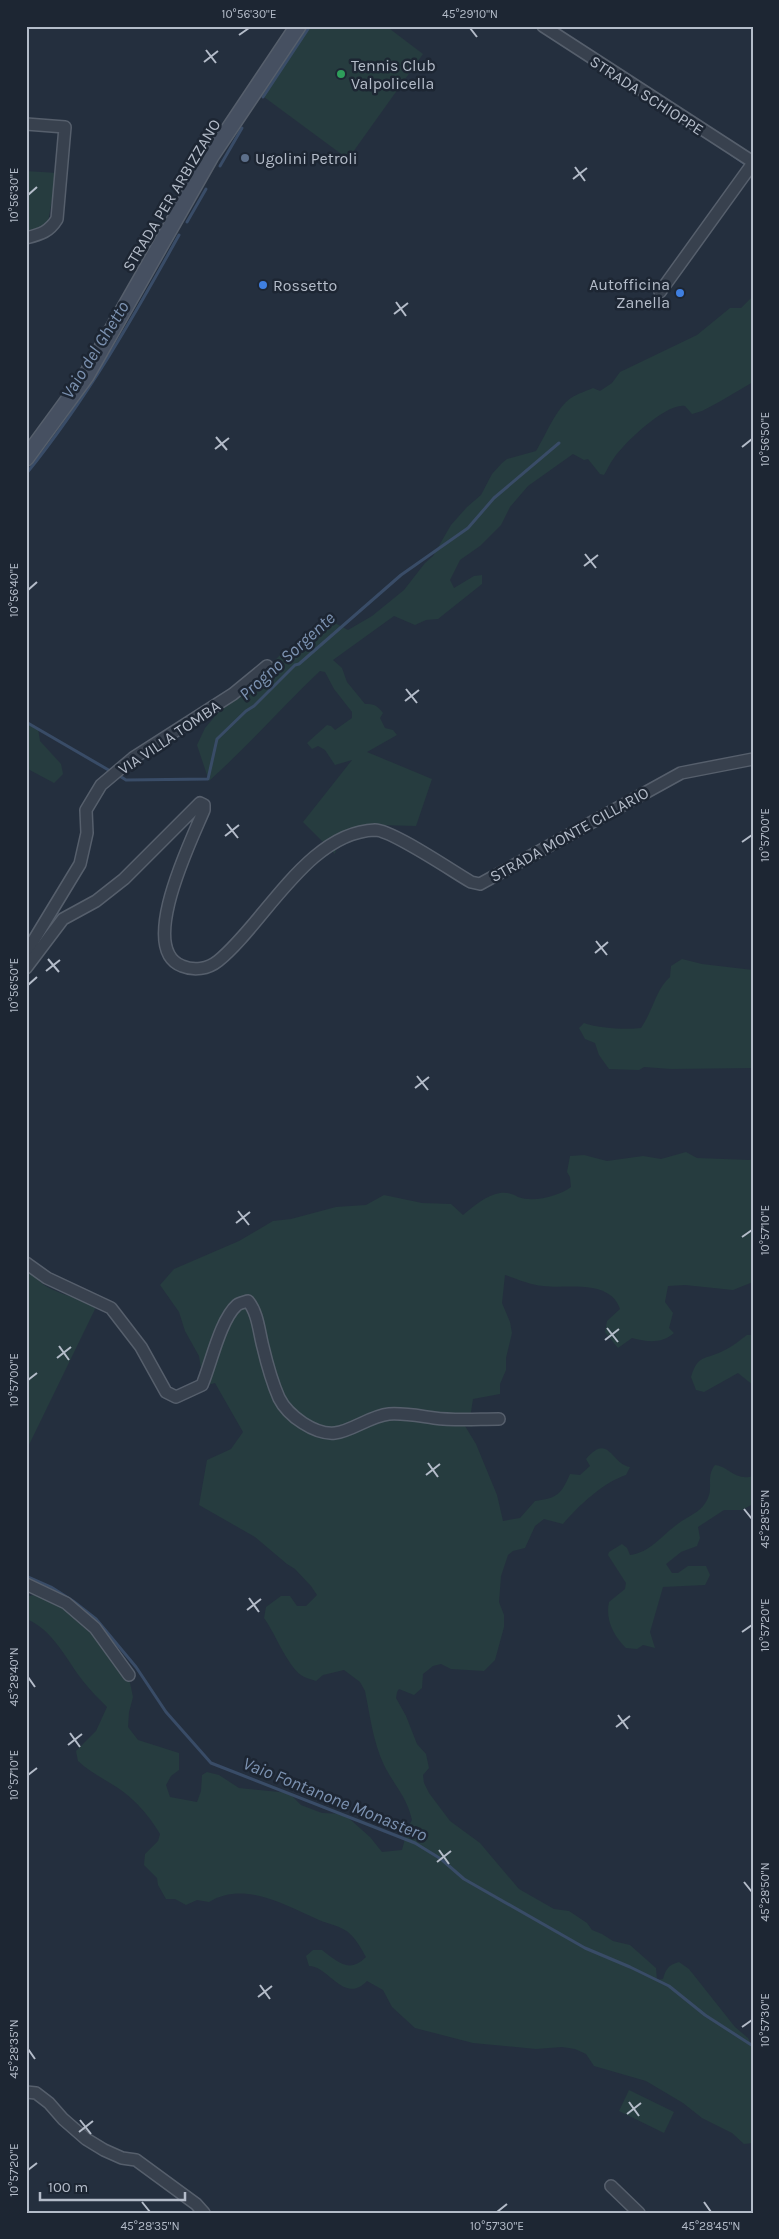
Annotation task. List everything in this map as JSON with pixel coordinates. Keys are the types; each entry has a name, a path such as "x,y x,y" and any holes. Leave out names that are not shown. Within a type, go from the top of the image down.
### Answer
{"main road":[{"name":"STRADA PER ARBIZZANO","path":"26,458 86,376 212,156 298,26"}],"street":[{"name":"STRADA SCHIOPPE","path":"543,26 753,163"},
{"path":"26,124 65,127 57,219 51,229 40,235 26,238"},
{"path":"660,292 753,163"},
{"name":"VIA VILLA TOMBA","path":"26,953 80,864 87,833 86,810 101,786 133,758 233,694 267,666"},
{"name":"STRADA MONTE CILLARIO","path":"26,968 63,919 96,901 124,879 200,803 204,804 204,810 169,897 164,932 165,944 169,955 178,965 200,969 222,958 300,870 338,840 373,830 391,834 471,882 480,884 637,795 681,773 753,759"},
{"path":"26,1263 47,1278 110,1308 141,1346 166,1392 176,1397 202,1385 216,1345 230,1316 238,1305 248,1301 253,1307 263,1347 280,1400 292,1414 304,1423 320,1430 335,1433 368,1419 388,1414 412,1414 435,1418 499,1419"},
{"path":"26,1584 66,1603 95,1628 130,1675"},
{"path":"26,2092 36,2093 49,2103 63,2119 86,2139 122,2158 136,2160 196,2204 204,2213"},
{"path":"611,2186 639,2213"}],"green space":[{"name":"Tennis Club Valpolicella","path":"305,26 386,26 423,54 348,159 260,94"},
{"path":"26,171 57,173 47,227 26,234"},
{"path":"753,296 753,330 751,337 753,337 753,382 702,411 692,414 685,406 677,406 668,410 646,425 619,451 604,475 600,474 588,459 584,460 573,454 528,486 510,507 501,525 480,546 460,560 450,580 454,588 474,576 482,575 482,584 438,619 426,620 415,625 394,616 333,660 342,668 347,682 365,704 371,704 379,708 383,713 380,718 385,728 393,730 397,735 367,752 432,779 416,826 378,825 337,843 335,854 303,822 352,760 335,765 325,750 318,746 312,749 307,743 327,725 335,730 352,718 352,712 334,689 325,672 320,671 209,781 197,745 205,728 228,701 254,683 280,655 321,626 335,623 348,630 372,616 404,590 425,563 433,556 451,525 481,495 492,474 507,459 536,451 556,415 571,398 593,388 600,391 612,383 620,372 697,335 730,308 741,308"},
{"path":"26,720 38,728 40,741 61,764 63,774 54,783 26,768"},
{"path":"682,959 702,964 753,970 753,1068 671,1069 644,1067 639,1070 609,1069 599,1055 595,1043 585,1039 579,1028 584,1023 612,1028 641,1028 661,988 670,977 671,966"},
{"path":"686,1152 697,1158 750,1160 753,1158 753,1282 733,1290 685,1285 668,1286 665,1302 673,1313 669,1328 674,1333 664,1339 654,1341 632,1338 618,1348 605,1332 607,1321 620,1309 615,1300 607,1293 587,1287 538,1285 505,1275 502,1303 510,1322 512,1333 506,1358 506,1370 500,1384 500,1394 473,1399 471,1412 472,1427 465,1426 476,1444 497,1495 503,1521 520,1518 535,1501 553,1497 561,1491 570,1474 580,1475 590,1466 586,1459 600,1448 610,1452 618,1461 630,1467 626,1475 609,1483 592,1495 563,1524 544,1519 535,1526 525,1548 513,1551 508,1555 501,1576 499,1602 504,1615 504,1627 495,1660 484,1671 451,1669 441,1664 433,1666 423,1674 422,1688 414,1695 399,1689 396,1698 406,1716 417,1744 426,1754 429,1768 423,1775 424,1783 429,1793 450,1821 480,1843 519,1889 554,1909 569,1911 587,1923 592,1930 613,1941 630,1945 656,1968 657,1980 663,1979 668,1968 679,1962 689,1969 735,2027 748,2038 753,2047 753,2143 744,2144 732,2133 702,2118 683,2103 646,2081 594,2066 586,2054 575,2049 562,2047 536,2049 473,2043 415,2028 392,2007 383,1990 367,1981 359,1987 351,1989 344,1987 323,1972 309,1966 306,1956 313,1950 322,1950 338,1962 349,1965 354,1965 366,1957 351,1935 338,1927 279,1902 251,1894 223,1896 209,1902 197,1900 186,1905 175,1899 166,1899 158,1885 157,1878 144,1865 145,1854 158,1841 160,1834 157,1829 127,1794 78,1761 76,1751 96,1731 107,1707 83,1681 52,1638 36,1624 26,1619 26,1594 30,1596 46,1591 60,1599 88,1631 102,1641 129,1678 133,1697 128,1727 138,1740 179,1753 179,1770 171,1776 166,1785 170,1797 197,1802 201,1791 202,1775 207,1772 219,1775 239,1788 289,1793 301,1805 322,1813 344,1814 370,1837 382,1852 402,1850 408,1827 412,1820 410,1812 380,1756 365,1691 360,1682 344,1670 323,1675 316,1681 301,1675 291,1664 264,1618 266,1607 281,1596 290,1596 297,1606 306,1606 317,1595 295,1569 255,1537 199,1505 207,1460 231,1449 243,1432 215,1383 204,1386 199,1356 185,1331 179,1312 160,1285 174,1269 239,1241 273,1221 291,1219 336,1207 366,1205 384,1195 422,1203 451,1204 463,1215 480,1202 495,1194 505,1193 524,1199 539,1199 553,1196 566,1190 571,1187 570,1177 567,1172 570,1156 584,1155 607,1161 643,1156 661,1159"},
{"path":"26,1268 50,1288 97,1305 26,1451"},
{"path":"747,1335 753,1335 753,1385 738,1373 704,1392 696,1390 691,1377 699,1361 717,1354"},
{"path":"715,1465 742,1477 753,1476 753,1504 742,1510 724,1510 698,1527 700,1538 697,1546 681,1552 666,1564 672,1573 678,1573 688,1566 706,1566 710,1575 705,1585 663,1587 650,1632 655,1648 643,1645 637,1649 626,1648 614,1633 609,1621 609,1602 625,1589 626,1583 608,1555 609,1552 622,1544 627,1548 630,1555 644,1551 673,1527 699,1510 708,1498 710,1477"},
{"path":"629,2090 674,2112 664,2133 619,2111"}],"waterway":[{"name":"Vaio del Ghetto","path":"263,97 310,26"},
{"name":"Vaio del Ghetto","path":"220,166 242,128"},
{"path":"731,154 748,166"},
{"name":"Vaio del Ghetto","path":"187,222 206,189"},
{"name":"Vaio del Ghetto","path":"26,474 89,388 179,235"},
{"name":"Progno Sorgente","path":"118,775 126,780 208,779 217,739 246,711 254,706 295,665 299,664 401,575 468,528 494,498 559,443"},
{"name":"Progno Sorgente","path":"26,722 112,772"},
{"name":"Vaio Fontanone Monastero","path":"26,1576 51,1587 96,1619 136,1667 166,1712 211,1763 415,1843 441,1859 464,1879 585,1948 669,1986 705,2015 753,2046"}],"place":[{"name":"Tennis Club Valpolicella","path":"341,74"},
{"name":"Ugolini Petroli","path":"245,158"},
{"name":"Rossetto","path":"263,285"},
{"name":"Autofficina Zanella","path":"680,293"}]}
